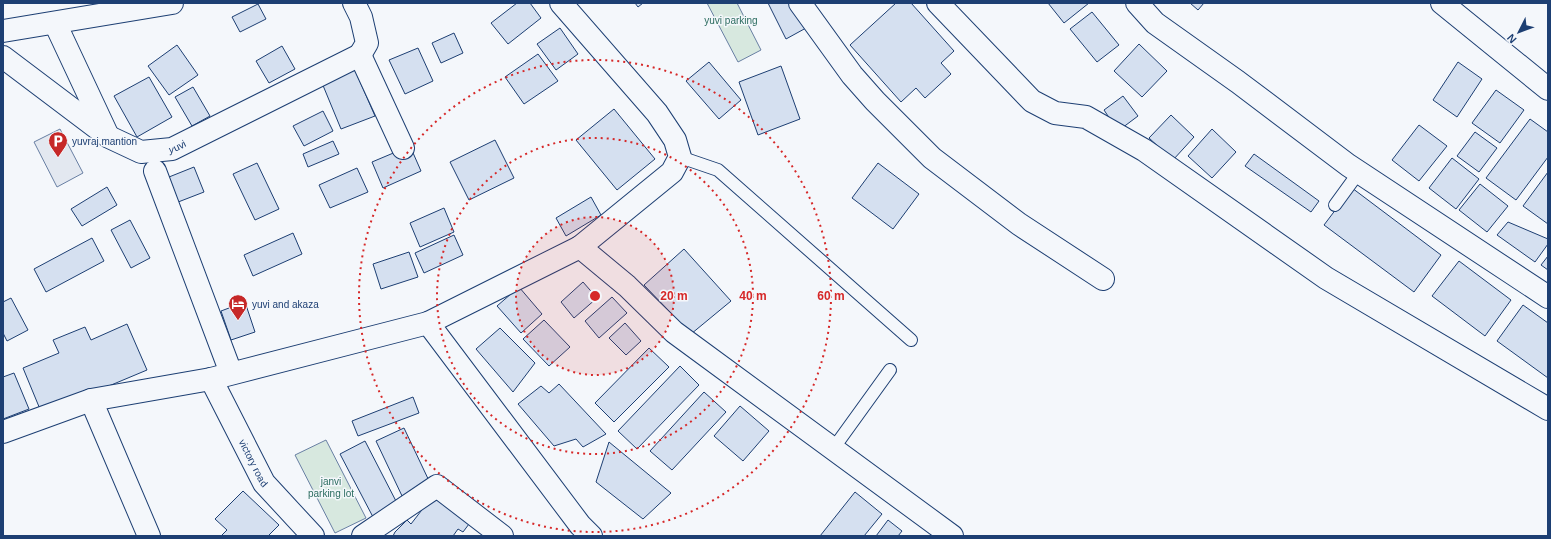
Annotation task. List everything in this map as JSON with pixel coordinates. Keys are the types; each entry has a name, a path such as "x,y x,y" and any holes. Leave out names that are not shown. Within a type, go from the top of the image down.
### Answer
{"street":[{"path":"3,31 172,3"},
{"path":"354,3 361,17 367,43 360,55 403,148"},
{"path":"3,432 91,400 221,376 428,323 580,247 672,172 680,157 675,140 657,112 561,3"},
{"path":"800,3 852,75 875,101 932,158 1018,224 1103,279"},
{"path":"938,3 1032,101 1055,114 1086,117 1144,150 1326,278 1548,409"},
{"path":"1136,3 1155,23 1359,172 1548,297"},
{"path":"1442,3 1548,89"},
{"path":"55,23 109,136"},
{"name":"yuvi","path":"3,57 109,136 141,152 172,149 360,55"},
{"name":"victory road","path":"155,171 221,376 264,483 313,536"},
{"path":"580,247 627,286 674,332 952,536"},
{"path":"428,323 580,525 591,536"},
{"path":"91,400 149,536"},
{"path":"363,536 437,486 477,529 502,536"}],"lane":[{"path":"680,157 718,170 911,340"},
{"path":"1335,205 1359,172"},
{"path":"833,449 890,370"}],"green space":[{"name":"yuvi parking","path":"707,3 737,3 761,50 738,62"},
{"name":"janvi parking lot","path":"326,440 366,518 335,533 295,455"}],"shaded area":[{"name":"yuvraj mantion","path":"60,129 83,173 57,187 34,142"}],"building":[{"path":"517,3 530,3 541,18 508,44 491,23"},
{"path":"635,3 643,3 638,7"},
{"path":"768,3 793,3 806,28 786,39"},
{"path":"896,3 911,3 954,51 941,63 951,74 925,98 916,88 901,102 850,45"},
{"path":"1048,3 1089,3 1064,23"},
{"path":"1190,3 1204,3 1198,10"},
{"path":"258,4 266,19 240,32 232,17"},
{"path":"1092,12 1119,45 1097,62 1070,29"},
{"path":"560,28 578,54 556,70 537,44"},
{"path":"454,33 463,53 441,63 432,43"},
{"path":"1139,44 1167,71 1142,97 1114,71"},
{"path":"177,45 198,75 169,95 148,66"},
{"path":"282,46 295,69 269,83 256,61"},
{"path":"418,48 433,81 405,94 389,60"},
{"path":"538,54 558,81 524,104 505,77"},
{"path":"709,62 741,100 719,119 686,81"},
{"path":"1458,62 1482,79 1457,117 1433,100"},
{"path":"781,66 800,119 758,135 739,82"},
{"path":"355,70 375,116 341,129 322,83"},
{"path":"149,77 172,117 137,137 114,96"},
{"path":"193,87 210,116 192,126 175,97"},
{"path":"1496,90 1524,110 1500,143 1472,123"},
{"path":"1123,96 1138,116 1118,131 1104,110"},
{"path":"614,109 655,159 617,190 576,140"},
{"path":"323,111 333,131 304,146 293,126"},
{"path":"1171,115 1194,137 1173,160 1149,138"},
{"path":"1530,119 1548,132 1548,157 1516,200 1486,178"},
{"path":"1419,125 1447,146 1419,181 1392,160"},
{"path":"1212,129 1236,152 1212,178 1188,156"},
{"path":"1475,132 1497,148 1479,172 1457,156"},
{"path":"495,140 514,178 469,200 450,162"},
{"path":"333,141 339,154 308,167 303,154"},
{"path":"410,146 421,171 383,188 372,162"},
{"path":"1254,154 1319,201 1311,212 1245,166"},
{"path":"1452,158 1479,179 1456,209 1429,188"},
{"path":"257,163 279,209 255,220 233,174"},
{"path":"878,163 919,194 893,229 852,198"},
{"path":"194,167 204,192 173,204 164,179"},
{"path":"357,168 368,192 330,208 319,185"},
{"path":"1548,172 1548,224 1523,206"},
{"path":"1480,184 1508,206 1487,232 1459,210"},
{"path":"107,187 117,205 82,226 71,209"},
{"path":"1352,188 1441,255 1414,292 1324,225"},
{"path":"591,197 601,215 566,236 556,218"},
{"path":"444,208 454,232 420,247 410,223"},
{"path":"130,220 150,258 131,268 111,230"},
{"path":"1508,222 1548,239 1548,244 1535,262 1497,235"},
{"path":"293,233 302,254 253,276 244,255"},
{"path":"454,235 463,255 424,273 415,253"},
{"path":"92,238 104,261 46,292 34,269"},
{"path":"684,249 731,301 691,334 644,285"},
{"path":"409,252 418,277 381,289 373,264"},
{"path":"1548,256 1548,270 1541,265"},
{"path":"1459,261 1511,300 1485,336 1432,296"},
{"path":"583,282 597,298 574,318 561,302"},
{"path":"519,287 542,314 521,333 497,306"},
{"path":"612,297 627,313 599,338 585,321"},
{"path":"11,298 28,330 7,341 3,333 3,302"},
{"name":"yuvi and akaza","path":"245,302 255,332 231,340 221,311"},
{"path":"1523,305 1548,323 1548,378 1497,341"},
{"path":"544,320 570,347 549,366 523,339"},
{"path":"625,323 641,341 626,355 609,338"},
{"path":"127,324 147,370 42,414 23,368 59,353 53,340 85,327 91,340"},
{"path":"500,328 535,363 513,392 476,349"},
{"path":"649,348 669,367 614,422 595,403"},
{"path":"680,366 699,385 637,449 618,431"},
{"path":"14,373 29,409 3,419 3,377"},
{"path":"559,384 606,434 583,447 576,439 554,446 518,404 541,386 549,393"},
{"path":"704,392 726,412 672,470 650,451"},
{"path":"413,397 419,413 358,436 352,421"},
{"path":"740,406 769,431 743,461 714,436"},
{"path":"404,428 431,485 403,498 376,441"},
{"path":"365,441 398,505 373,517 340,454"},
{"path":"609,442 671,493 643,519 596,482"},
{"path":"432,490 472,520 463,532 458,529 453,536 393,536 407,520 411,524 428,502"},
{"path":"243,491 279,525 268,536 221,536 227,530 215,519"},
{"path":"855,492 882,514 864,536 820,536"},
{"path":"888,520 902,531 898,536 876,536"}],"place":[{"name":"yuvraj mantion","path":"58,158"},
{"name":"yuvi and akaza","path":"238,321"}]}
